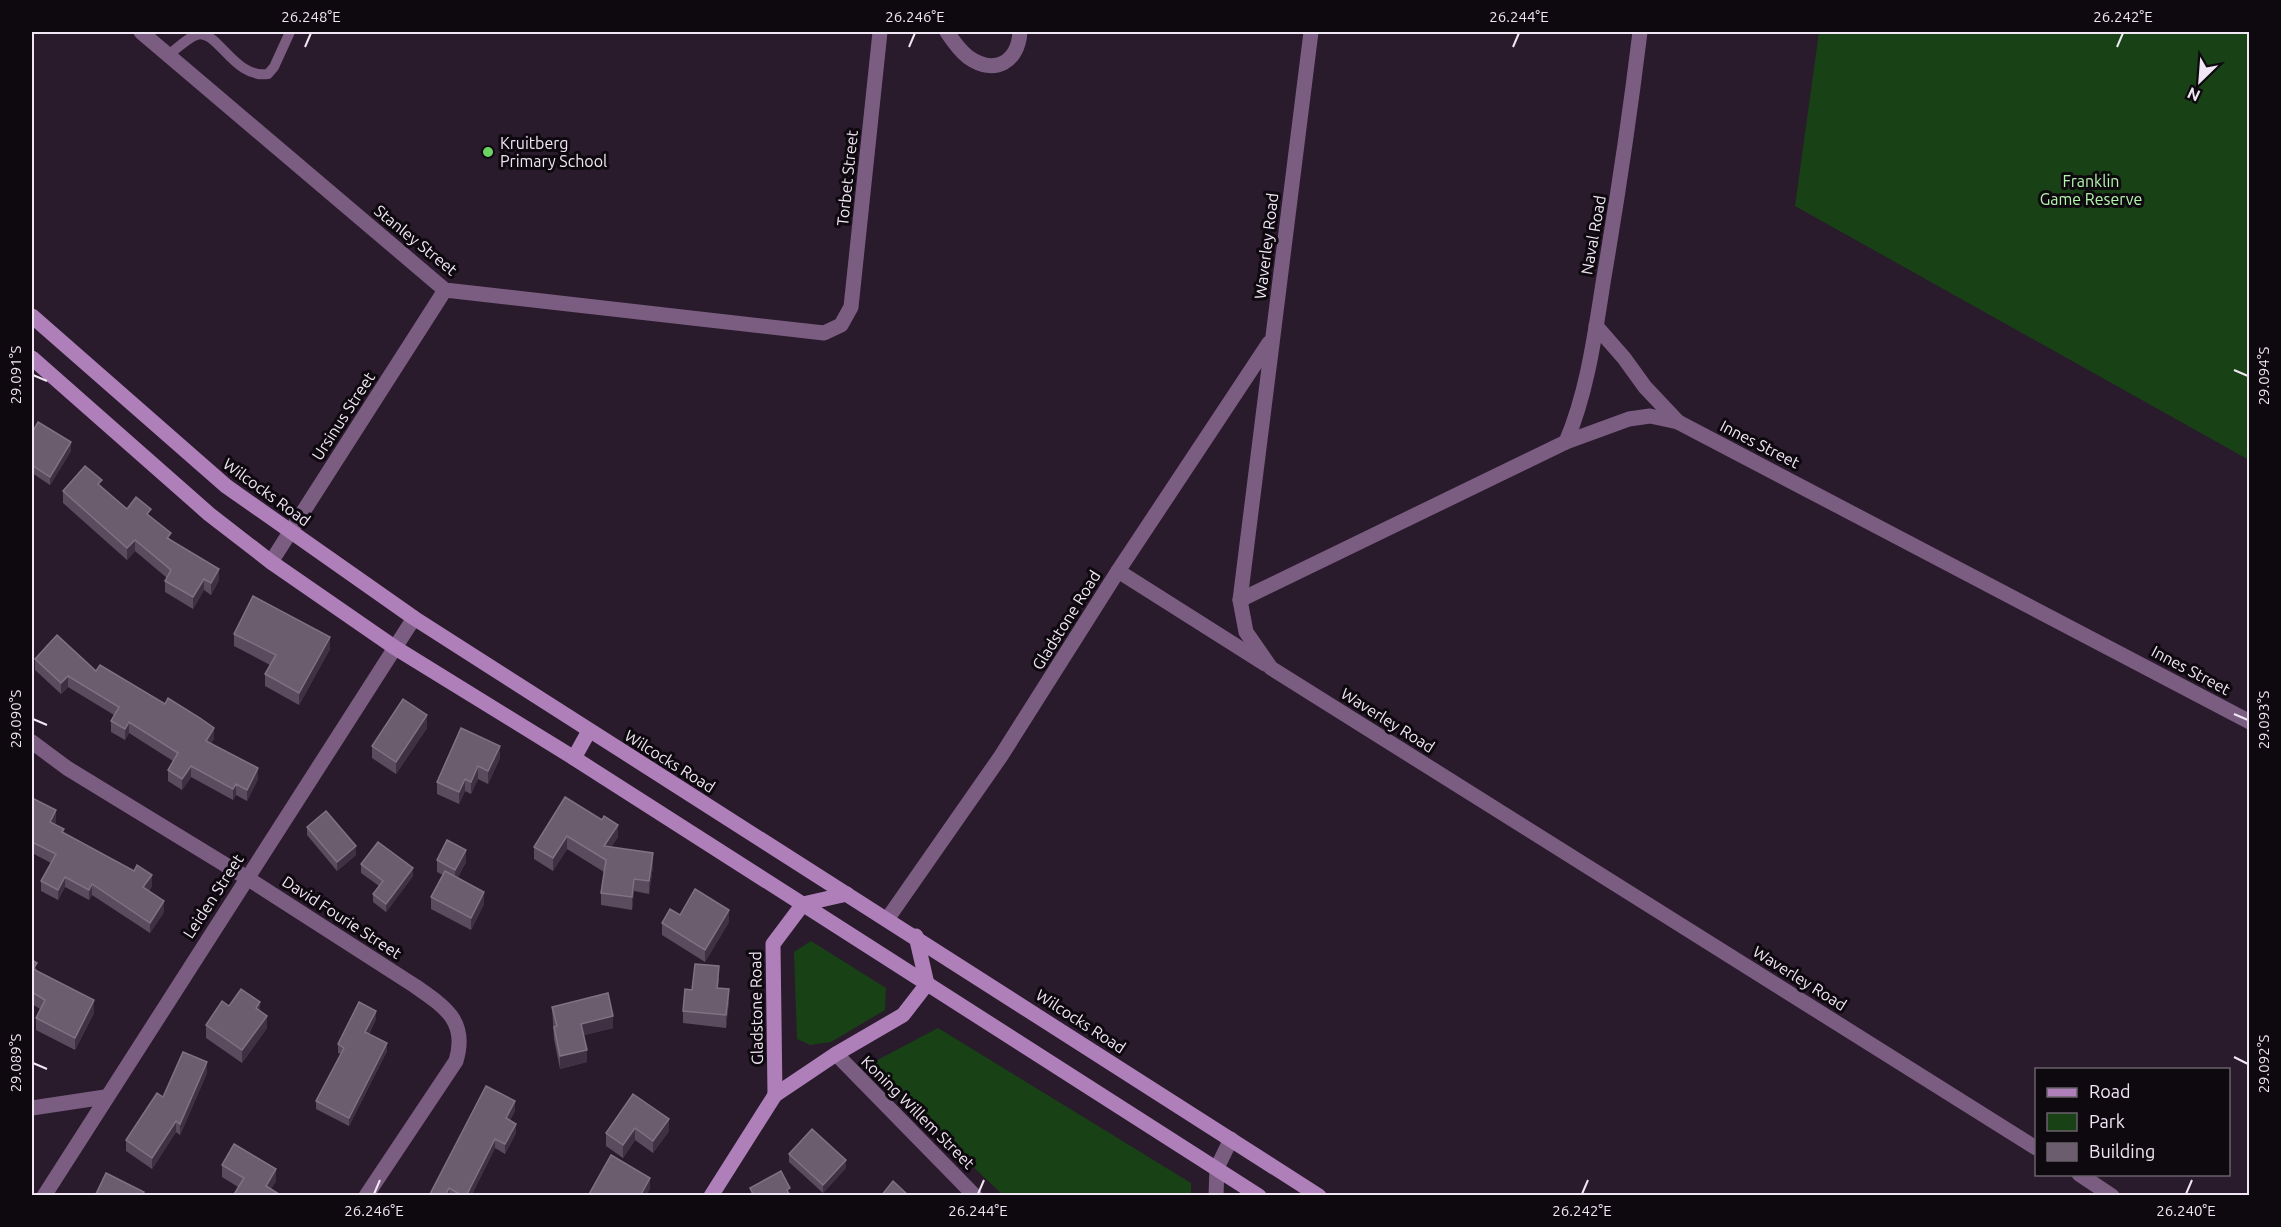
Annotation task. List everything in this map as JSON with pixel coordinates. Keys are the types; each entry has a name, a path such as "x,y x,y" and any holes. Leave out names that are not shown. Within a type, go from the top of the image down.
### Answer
{"street":[{"name":"Stanley Street","path":"141,32 445,290 824,333 841,325"},
{"name":"Torbet Street","path":"841,325 851,307 880,32"},
{"path":"947,32 968,57 995,65 1006,63 1013,57 1019,44 1020,32"},
{"name":"Waverley Road","path":"1311,32 1240,600 1246,632 1271,668 2035,1147"},
{"name":"Naval Road","path":"1566,442 1587,379 1624,163 1640,32"},
{"name":"Ursinus Street","path":"271,562 445,290"},
{"name":"Wilcocks Road","path":"32,316 226,486 414,618 589,731 888,918 1320,1196"},
{"path":"1596,326 1645,387 1678,422"},
{"name":"Gladstone Road","path":"888,918 1001,756 1118,571 1272,339"},
{"path":"32,358 209,514 271,562 394,647 574,758 1259,1196"},
{"name":"Innes Street","path":"1240,600 1566,442 1629,419 1650,416 1678,422 2250,722"},
{"path":"1118,571 1271,668"},
{"name":"Leiden Street","path":"44,1196 105,1097 414,618"},
{"path":"574,758 589,731"},
{"name":"David Fourie Street","path":"32,742 67,768 247,878 424,992 450,1013 460,1030 460,1046 456,1061 366,1196"},
{"path":"803,904 848,894"},
{"name":"Gladstone Road","path":"775,1095 773,944 803,904"},
{"path":"916,936 927,984"},
{"path":"711,1196 775,1095 836,1054 903,1015 927,984"},
{"name":"Koning Willem Street","path":"836,1054 975,1196"},
{"path":"32,1108 105,1097"},
{"path":"1216,1196 1217,1168 1231,1139"},
{"path":"2082,1176 2112,1196"}],"lane":[{"path":"168,55 195,35 204,34 250,73 268,74 290,32"}],"green space":[{"name":"Franklin Game Reserve","path":"1819,32 2249,32 2249,460 1795,206"},
{"path":"811,941 886,988 885,1010 831,1042 810,1045 797,1039 794,952"},
{"path":"938,1028 1191,1183 1191,1195 1003,1195 866,1066"}],"building":[{"path":"38,422 71,442 50,477 32,465 32,433"},
{"path":"85,466 102,480 98,484 127,509 136,497 151,509 147,514 171,533 167,538 219,569 211,583 204,579 193,597 165,581 171,570 135,540 127,548 63,491"},
{"path":"253,596 330,637 299,693 265,674 276,655 234,634"},
{"path":"57,635 96,671 100,665 165,704 168,698 214,728 206,741 258,768 247,790 236,784 233,789 191,766 182,779 168,770 178,753 129,722 125,729 111,721 119,707 68,676 61,683 35,659"},
{"path":"403,699 427,715 396,762 372,746"},
{"path":"461,728 500,746 488,771 478,766 471,782 465,779 459,792 437,782"},
{"path":"565,797 602,820 604,816 618,825 604,846 653,853 649,881 634,879 632,897 601,893 606,860 567,836 553,858 534,847"},
{"path":"32,798 56,810 50,822 64,829 62,832 134,871 137,865 152,875 143,887 164,901 150,923 92,884 89,890 65,877 58,890 41,881 56,854 32,842"},
{"path":"326,811 356,846 337,862 307,827"},
{"path":"447,840 466,850 455,870 437,860"},
{"path":"378,842 413,868 386,904 373,894 383,881 361,864"},
{"path":"445,871 484,892 471,918 431,897"},
{"path":"695,889 729,910 705,950 662,923 670,909 680,915"},
{"path":"32,960 37,963 33,969 94,1000 75,1038 36,1018 45,1000 32,992"},
{"path":"695,964 719,966 717,988 729,989 726,1015 683,1011 685,989 692,990"},
{"path":"241,989 260,1002 256,1008 267,1016 242,1050 206,1025 222,1001 229,1006"},
{"path":"608,993 613,1016 581,1024 587,1050 560,1056 554,1027 557,1026 552,1007"},
{"path":"359,1002 376,1011 365,1032 387,1043 349,1118 316,1101 344,1048 338,1044"},
{"path":"183,1052 207,1062 180,1124 176,1121 152,1158 126,1140 157,1093 163,1097"},
{"path":"486,1086 515,1101 506,1118 516,1124 505,1144 495,1139 466,1196 449,1188 445,1196 429,1196"},
{"path":"633,1094 669,1119 653,1141 635,1128 623,1145 606,1133"},
{"path":"812,1129 846,1160 823,1185 789,1154"},
{"path":"234,1144 276,1169 266,1186 282,1196 233,1196 244,1178 222,1165"},
{"path":"611,1155 650,1178 640,1196 626,1194 626,1196 588,1196"},
{"path":"781,1171 790,1188 787,1190 790,1196 754,1196 750,1188"},
{"path":"106,1173 144,1192 142,1196 95,1196"},
{"path":"893,1181 909,1196 881,1196"}],"place":[{"name":"Kruitberg Primary School","path":"488,152"}]}
